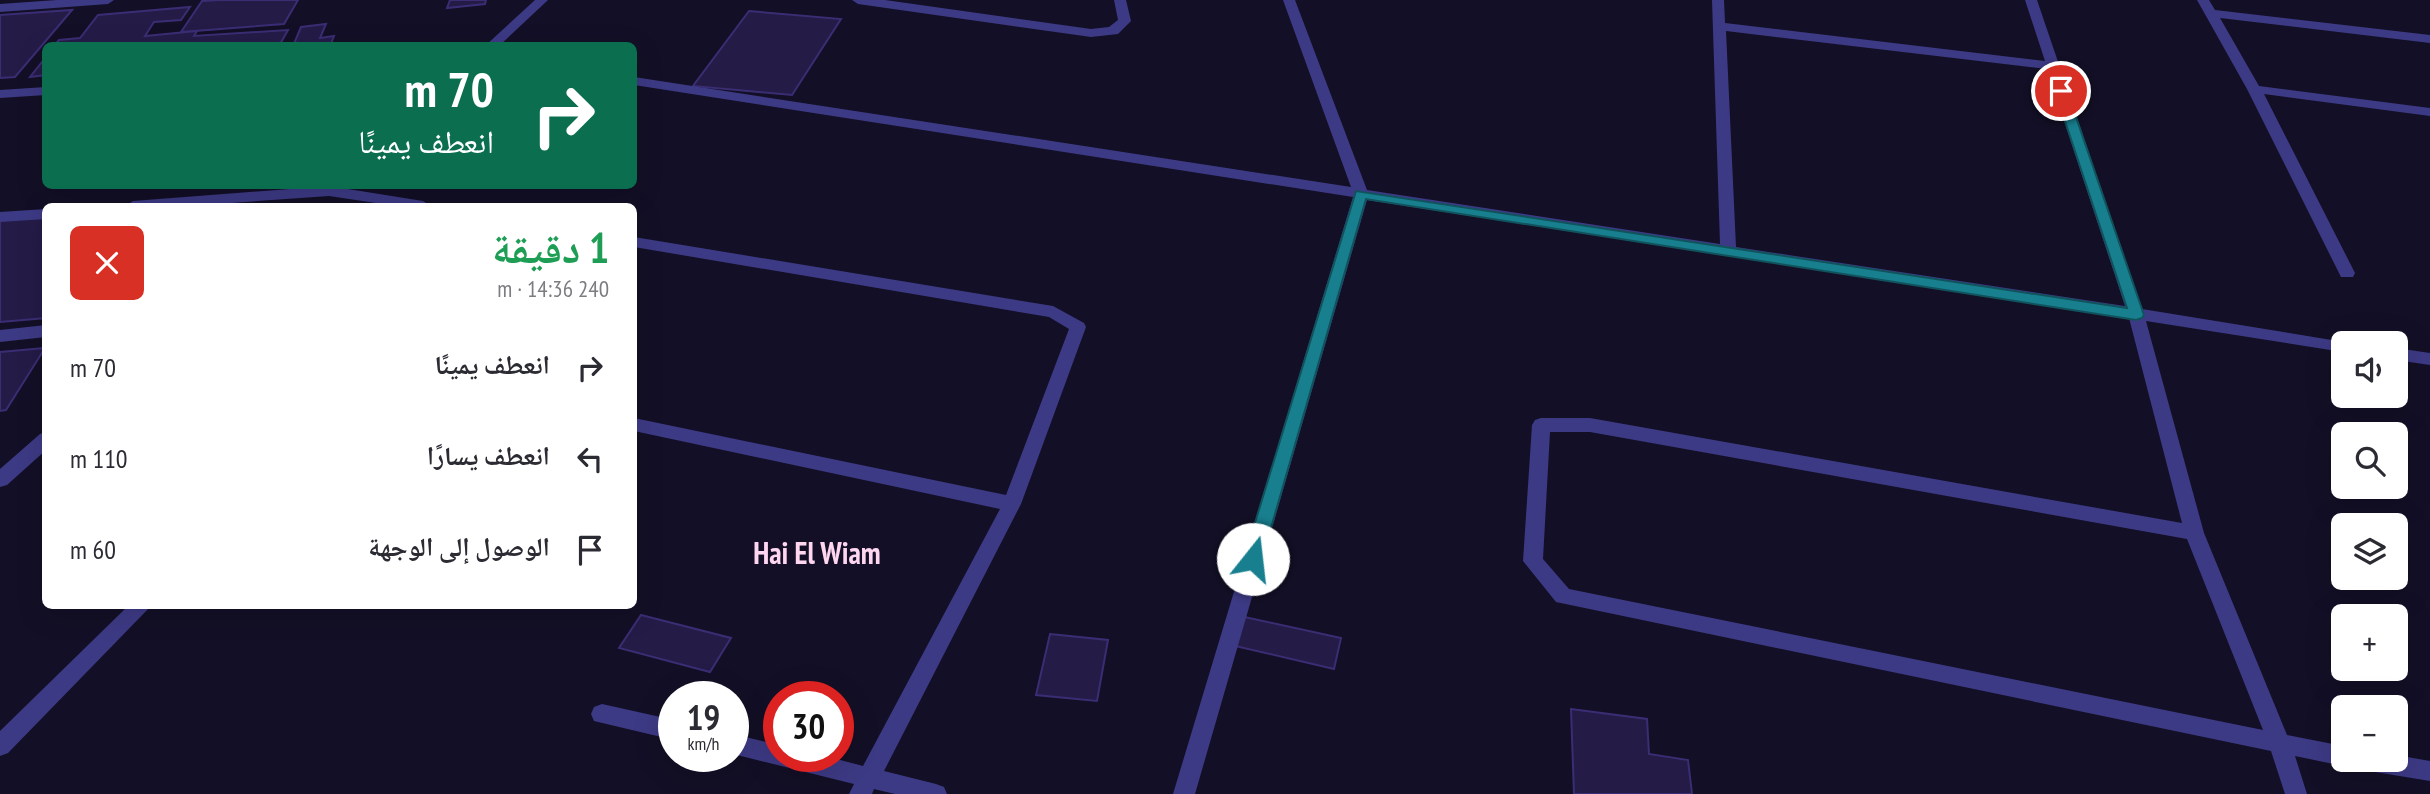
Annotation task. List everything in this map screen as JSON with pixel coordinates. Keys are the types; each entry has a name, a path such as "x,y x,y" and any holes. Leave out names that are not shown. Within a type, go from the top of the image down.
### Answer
{"street":[{"path":"0,8 107,0"},
{"path":"495,42 542,0"},
{"path":"858,0 1091,33 1113,31 1125,21 1120,0"},
{"path":"1184,794 1361,194 1289,0"},
{"path":"1718,0 1728,251"},
{"path":"2031,0 2136,315 2194,533 2280,745 2296,794"},
{"path":"2206,7 2430,38"},
{"path":"2206,7 2254,89 2347,273"},
{"path":"1719,26 2053,66"},
{"path":"637,81 2331,344"},
{"path":"2254,89 2430,111"},
{"path":"0,94 42,91"},
{"path":"165,203 321,189"},
{"path":"314,203 331,189"},
{"path":"337,189 408,203"},
{"path":"0,217 42,214"},
{"path":"637,243 1052,312 1078,327 1012,504 864,785"},
{"path":"0,336 42,331"},
{"path":"2408,356 2430,359"},
{"path":"637,425 1012,504"},
{"path":"2194,533 1590,425 1541,425 1533,561 1563,596 2331,754"},
{"path":"0,480 42,443"},
{"path":"0,746 138,609"},
{"path":"602,714 658,726"},
{"path":"2408,767 2430,771"},
{"path":"828,772 864,785 936,794"}],"building":[{"path":"298,0 284,24 181,32 202,1"},
{"path":"450,0 486,0 485,4 447,8"},
{"path":"190,7 181,20 154,22 145,36 197,31 194,36 288,30 281,42 57,42 80,38 98,15"},
{"path":"72,10 42,42 15,77 0,78 0,15"},
{"path":"749,11 841,19 792,95 693,86"},
{"path":"326,24 320,38 334,36 332,42 295,42 301,27"},
{"path":"42,62 42,76 30,77"},
{"path":"42,216 42,318 0,322 0,220"},
{"path":"42,348 42,353 6,410 0,411 0,352"},
{"path":"641,615 731,638 710,672 619,648"},
{"path":"1240,616 1341,638 1334,669 1231,645"},
{"path":"1050,634 1108,640 1097,701 1036,695"},
{"path":"1571,709 1647,719 1649,754 1688,760 1692,794 1574,794"}],"district":[{"name":"Hai El Wiam","path":"817,552"}],"route":[{"path":"1253,559 1361,194 2136,315 2061,91"}]}
